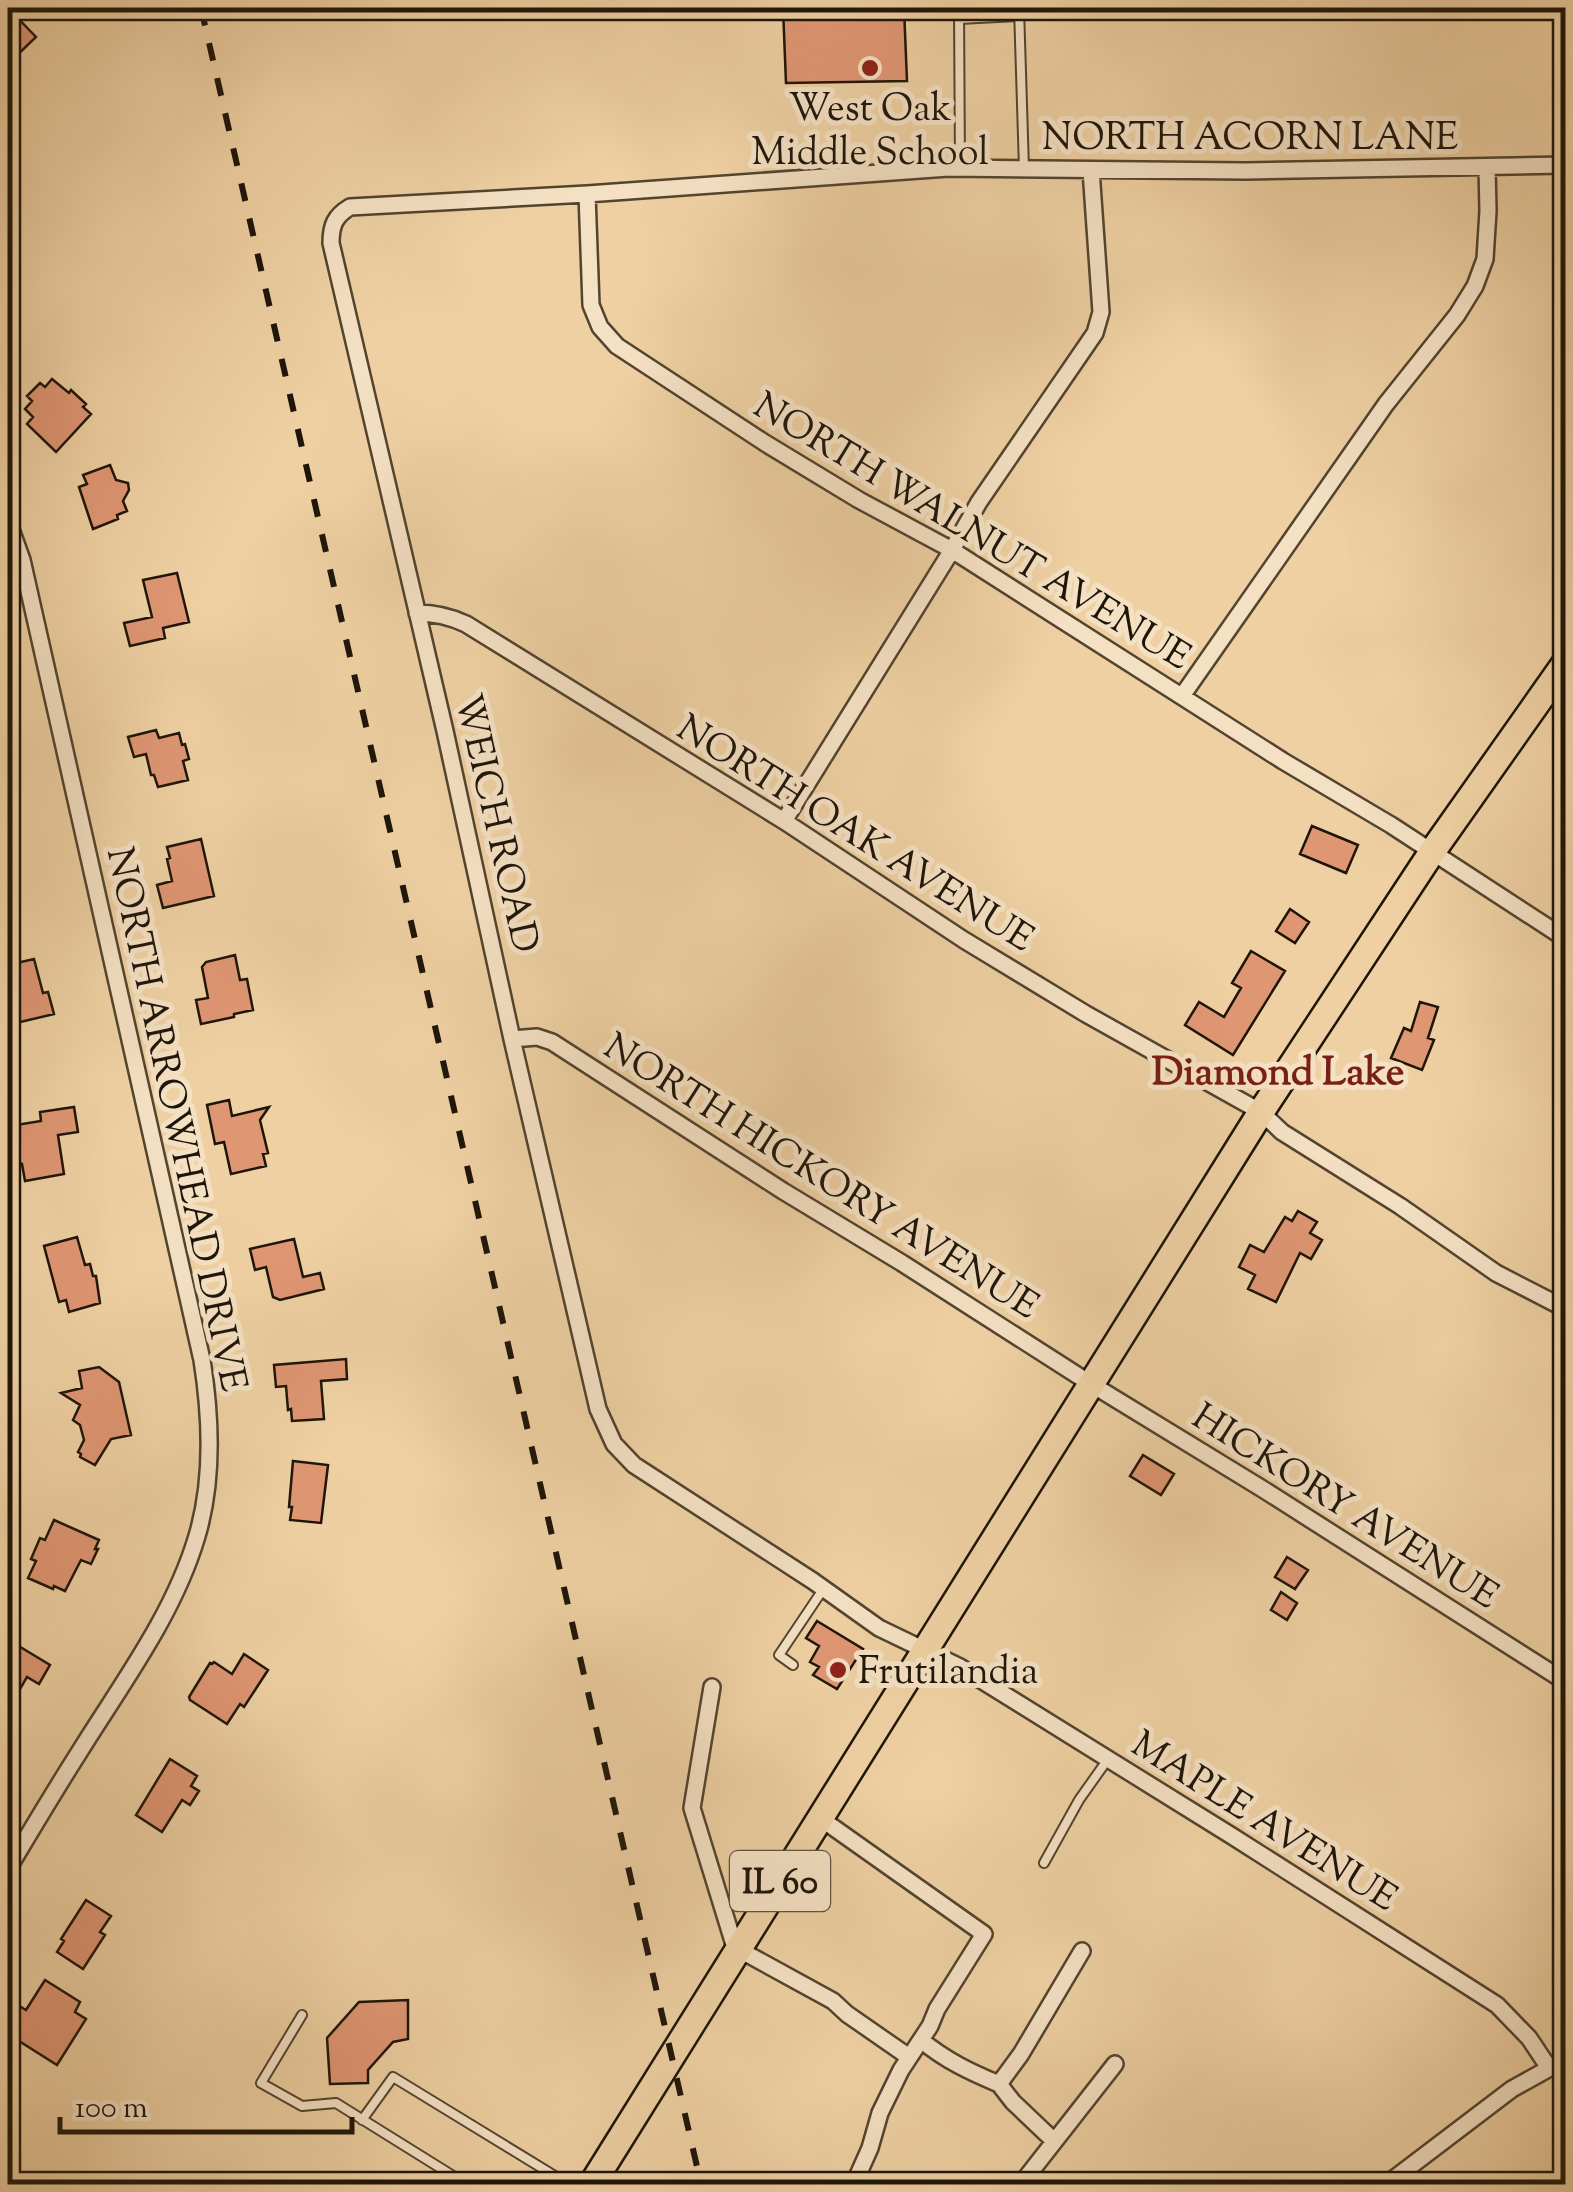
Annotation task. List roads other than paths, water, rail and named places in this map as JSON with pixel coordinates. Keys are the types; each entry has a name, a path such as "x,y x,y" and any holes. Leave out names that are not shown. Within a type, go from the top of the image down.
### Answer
{"main road":[{"name":"IL 60","path":"592,2184 1261,1112 1432,852 1566,662"}],"street":[{"name":"NORTH ACORN LANE","path":"338,215 350,207 960,168 1246,171 1566,165"},
{"path":"1182,696 1386,404 1476,286 1484,259 1486,167"},
{"path":"784,821 979,502 1095,334 1101,312 1091,170"},
{"name":"NORTH WALNUT AVENUE","path":"587,194 591,305 600,327 617,346 781,453 952,550 1566,939"},
{"name":"WEICH ROAD","path":"338,215 331,230 331,242 598,1408 614,1444"},
{"name":"NORTH ARROWHEAD DRIVE","path":"8,521 22,560 202,1360 209,1407 207,1482 187,1565 164,1616 8,1869"},
{"name":"NORTH OAK AVENUE","path":"417,613 442,615 466,624 784,821 964,940 1261,1112 1282,1132 1400,1206 1496,1273 1566,1309"},
{"name":"NORTH HICKORY AVENUE","path":"512,1038 552,1042 1091,1384"},
{"name":"HICKORY AVENUE","path":"1091,1384 1566,1682"},
{"name":"MAPLE AVENUE","path":"614,1444 634,1465 880,1628 927,1649 1108,1759 1497,2005 1530,2038 1549,2068"},
{"path":"712,1687 692,1808 736,1951 833,2001 909,2057"},
{"path":"820,1818 984,1934 909,2057 880,2113 854,2184"},
{"path":"999,2084 1082,1952"},
{"path":"920,2040 961,2068 999,2084 1054,2140"},
{"path":"1387,2184 1512,2088 1566,2059"},
{"path":"1020,2184 1115,2064"}],"lane":[{"path":"959,8 960,168"},
{"path":"959,19 1019,12 1024,169"},
{"path":"793,1665 779,1655 824,1588"},
{"path":"1044,1863 1079,1800 1108,1759"},
{"path":"302,2014 261,2082 302,2106 336,2104 466,2184"},
{"path":"362,2120 394,2077 568,2184"}],"railway":[{"path":"201,8 701,2184"}],"place":[{"name":"West Oak Middle School","path":"870,68"},
{"name":"Frutilandia","path":"838,1670"}],"district":[{"name":"Diamond Lake","path":"1278,1070"}]}
